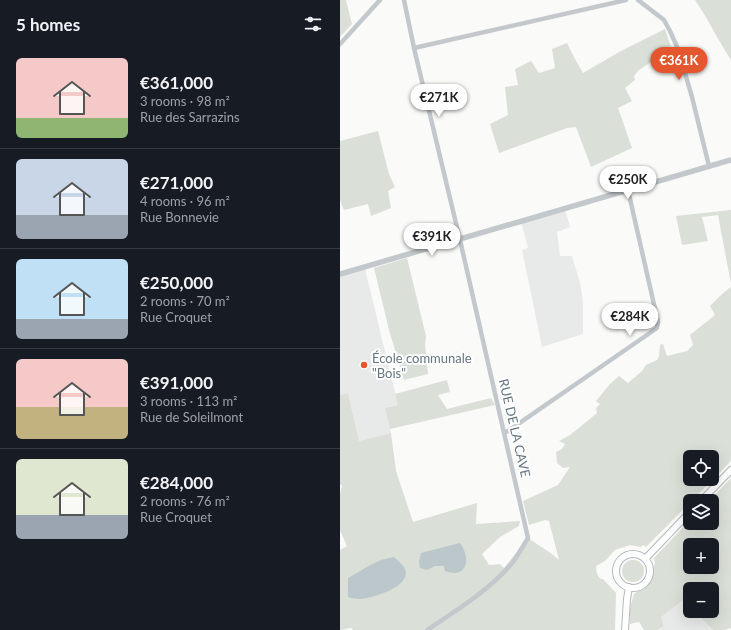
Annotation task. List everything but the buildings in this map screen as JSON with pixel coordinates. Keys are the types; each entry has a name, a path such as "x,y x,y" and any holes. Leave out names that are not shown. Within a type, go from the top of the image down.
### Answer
{"main road":[{"path":"708,494 731,470"},
{"path":"645,559 683,519"},
{"path":"629,554 635,554 645,559 649,569 647,579 640,586 629,587 624,585 617,576 617,565 620,560 629,554"},
{"path":"625,630 629,587"}],"street":[{"path":"340,44 380,0"},
{"name":"RUE DE LA CAVE","path":"404,0 528,538 513,562 501,575 471,601 427,630"},
{"path":"414,48 626,0"},
{"path":"638,0 664,20 678,49 692,97 709,166"},
{"path":"340,274 731,160"},
{"path":"504,432 657,328 658,322 653,294 628,190"}],"shaded area":[{"path":"340,0 346,0 352,24 340,37"},
{"path":"695,0 731,0 731,60 704,15"},
{"path":"665,29 671,47 653,55 654,60 639,70 634,76 635,80 625,88 632,101 618,108 632,148 591,167 576,127 567,128 499,153 490,124 508,115 505,87 518,85 515,69 531,61 539,73 555,68 552,49 567,43 583,73 621,51"},
{"path":"378,131 389,174 395,187 388,191 391,208 371,216 368,204 344,210 340,200 340,141"},
{"path":"565,209 570,227 557,232 560,256 572,256 580,283 583,301 583,334 542,347 522,250 528,248 521,222"},
{"path":"731,210 731,284 718,215 702,217 708,241 682,245 676,216"},
{"path":"407,258 426,336 425,345 428,374 404,380 389,330 374,268"},
{"name":"École communale \"Bois\"","path":"365,269 398,405 385,408 391,433 359,441 348,393 340,395 340,276"},
{"path":"731,287 731,461 719,473 719,450 683,450 683,486 706,486 698,494 683,494 683,510 646,547 643,545 641,547 630,545 615,550 605,561 596,566 597,572 601,579 603,579 616,593 615,630 353,630 351,628 340,630 340,550 347,546 340,530 340,494 342,485 340,485 340,395 348,393 359,441 391,433 396,471 413,522 477,503 476,524 520,521 519,526 500,537 482,554 489,565 500,564 504,568 528,538 559,560 549,521 545,520 529,525 523,501 558,485 570,467 563,468 557,463 556,452 562,449 565,444 559,441 570,435 597,413 596,408 600,404 596,401 610,384 619,376 628,383 642,371 646,365 657,360 660,345 663,344 667,356 687,351 693,345 690,335 715,315 710,306"},
{"path":"447,380 450,392 438,395 447,409 491,398 495,405 390,429 385,408 398,405 395,394"},
{"path":"731,478 731,628 725,630 713,630 701,618 719,618 719,582 683,582 683,600 661,617 664,626 657,630 644,630 639,622 630,624 630,608 634,594 648,584 655,563 654,558 683,527 683,530 719,530 719,494 716,494"},
{"path":"460,543 466,556 466,561 464,569 460,572 455,573 445,571 444,566 435,566 427,570 420,568 419,561 421,553"},
{"path":"394,557 405,569 406,575 403,581 397,586 381,594 358,599 348,597 348,578 375,562"},
{"path":"633,560 641,563 644,571 641,579 633,582 625,579 622,571 625,563"},
{"path":"683,600 683,618 701,618 713,630 657,630 664,626 660,617"}],"place":[{"name":"École communale \"Bois\"","path":"364,365"}]}
